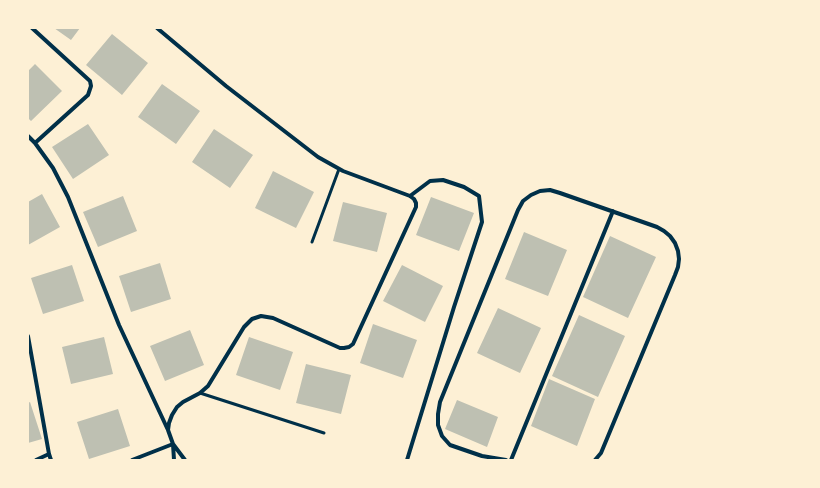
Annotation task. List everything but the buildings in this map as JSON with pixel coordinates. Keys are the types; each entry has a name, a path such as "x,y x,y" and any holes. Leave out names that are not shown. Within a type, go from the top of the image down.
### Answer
{"street":[{"path":"28,31 31,28 90,81 91,86 88,95 36,143"},
{"path":"157,28 226,86 318,157 339,169 410,196 416,203 416,207 353,344 349,347 340,348 273,318 261,316 252,319 244,327 208,386 200,393 177,407 172,415 168,430"},
{"path":"28,136 36,143 53,168 68,197 119,325 168,430 173,444 174,460"},
{"path":"407,460 482,222 480,196 464,187 443,180 430,181 410,196"},
{"path":"506,460 482,456 450,445 442,436 438,425 438,414 440,402 518,210 523,201 531,195 540,191 550,190 657,227 670,236 678,251 679,259 675,275 601,453 595,460"},
{"path":"511,460 613,211"},
{"path":"28,336 51,460"},
{"path":"132,460 173,444"},
{"path":"173,444 185,460"},
{"path":"36,460 49,454"}],"lane":[{"path":"312,242 339,169"},
{"path":"200,393 324,433"}]}
